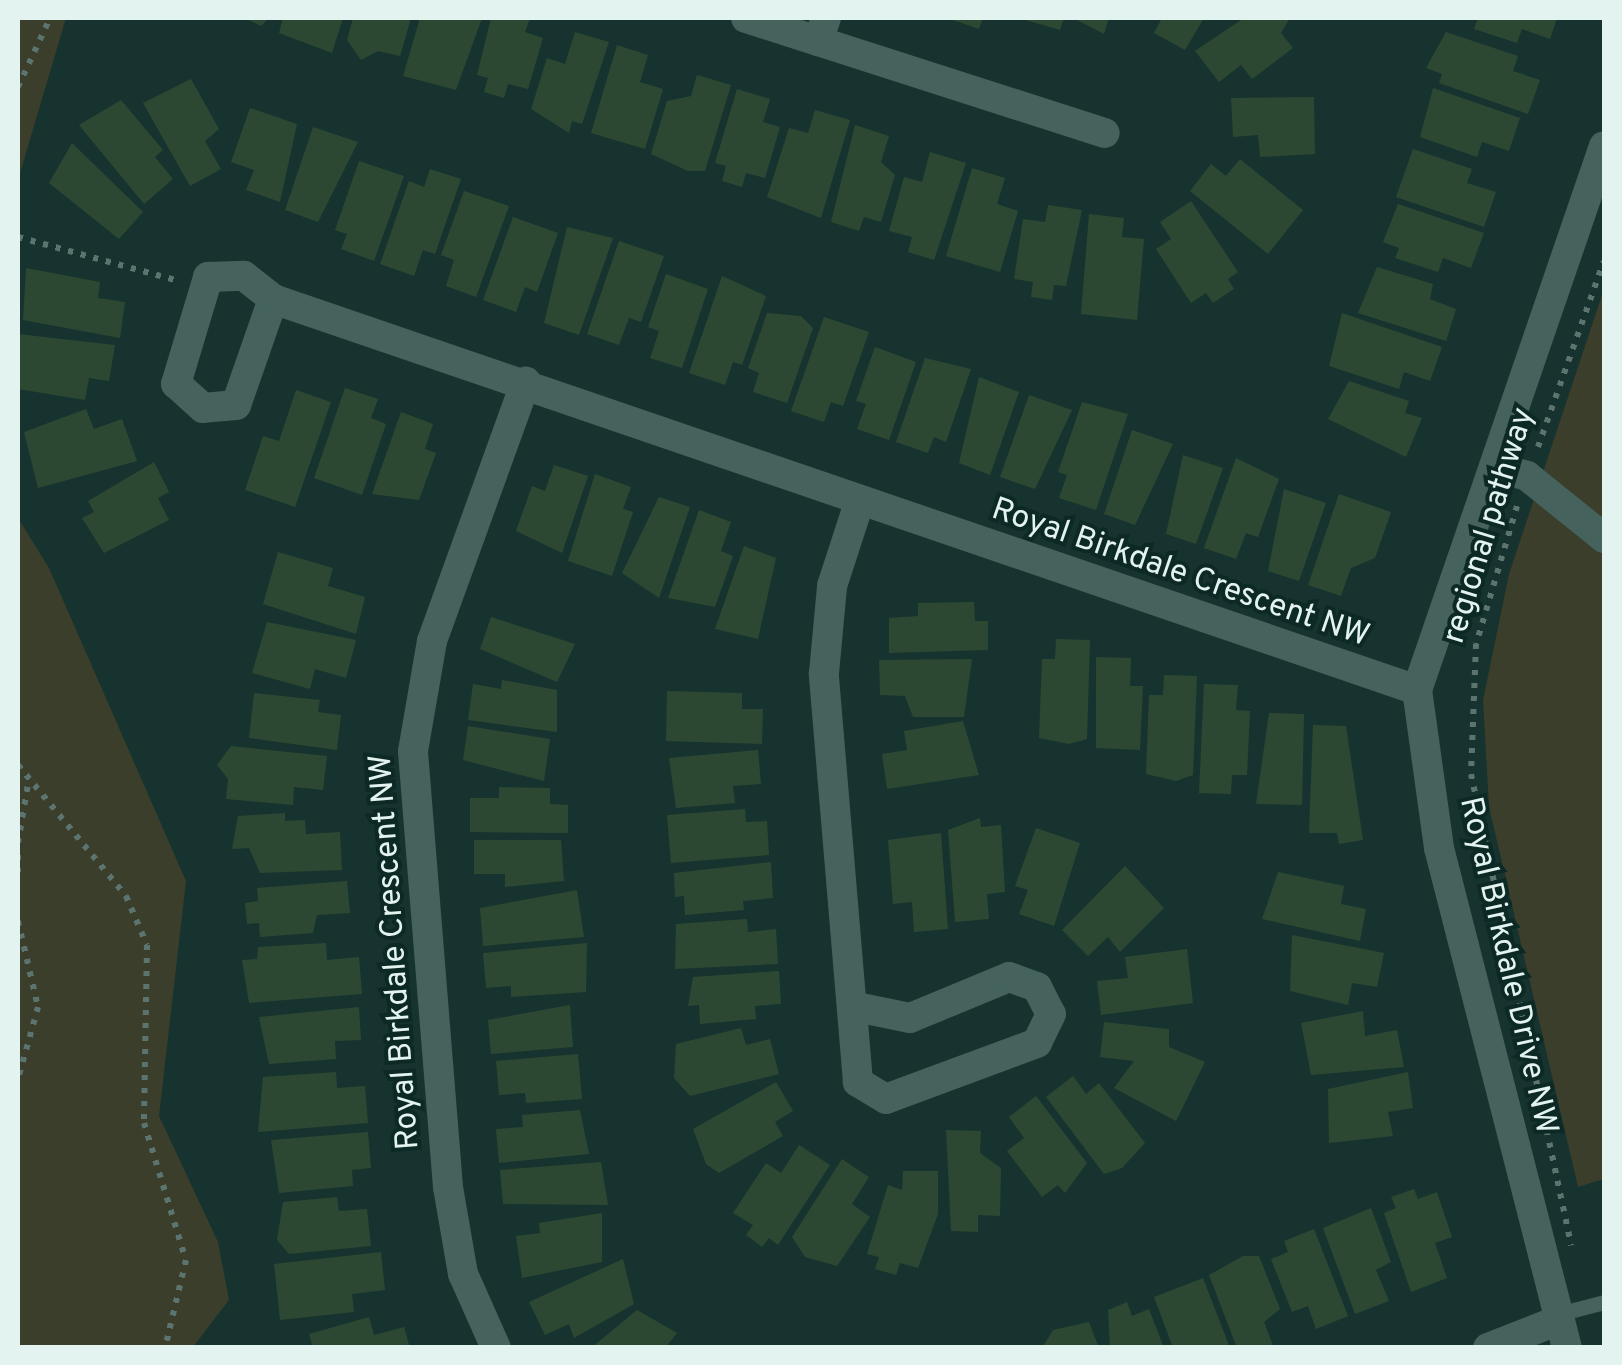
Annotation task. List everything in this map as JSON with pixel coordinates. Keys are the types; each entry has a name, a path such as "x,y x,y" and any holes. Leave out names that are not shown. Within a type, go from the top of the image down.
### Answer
{"street":[{"path":"746,18 822,29 1105,133"},
{"name":"Royal Birkdale Drive NW","path":"1561,1327 1438,848 1417,690 1604,146"},
{"name":"Royal Birkdale Crescent NW","path":"204,288 208,276 244,276 274,299 526,382 859,503 1417,690"},
{"path":"204,288 176,384 204,408 236,405 274,299"},
{"name":"Royal Birkdale Crescent NW","path":"496,1348 463,1274 448,1186 413,751 432,640 526,382"},
{"path":"1494,466 1527,476 1604,538"},
{"path":"856,1007 910,1018 1009,977 1037,987 1051,1014 1037,1043 886,1100 858,1082 856,1007 824,673 832,586 859,503"},
{"path":"1488,1348 1561,1327"}],"lane":[{"path":"1561,1327 1604,1302"}],"path":[{"path":"18,87 50,18"},
{"path":"18,236 204,288"},
{"name":"regional pathway","path":"1541,1254 1577,1244 1478,816 1470,728 1476,644 1527,476 1604,261"},
{"path":"18,765 28,783 126,896 147,945 144,1123 186,1260 165,1348"},
{"path":"18,843 28,783"},
{"path":"18,855 18,872"},
{"path":"18,920 38,1007 18,1079"}],"green space":[{"path":"18,18 66,18 18,180"},
{"path":"1604,289 1604,1179 1578,1187 1489,807 1483,700 1509,574"},
{"path":"18,518 49,568 186,881 159,1116 218,1242 229,1300 193,1347 18,1347"}],"building":[{"path":"245,18 269,18 261,26"},
{"path":"283,18 343,18 332,53 279,33"},
{"path":"353,18 411,18 400,56 378,51 361,60 347,40"},
{"path":"420,18 482,18 456,90 403,76"},
{"path":"491,18 530,18 525,32 543,38 528,89 508,84 504,98 484,92 488,78 477,75"},
{"path":"947,18 983,18 979,29"},
{"path":"1019,18 1064,18 1060,30"},
{"path":"1073,18 1109,18 1104,34"},
{"path":"1162,18 1204,18 1185,50 1154,33"},
{"path":"1244,18 1290,18 1281,33 1293,48 1252,79 1241,65 1219,82 1195,51"},
{"path":"1478,18 1557,18 1550,39 1522,29 1517,43 1474,29"},
{"path":"575,32 609,42 582,124 572,121 569,133 531,109 547,58 565,64"},
{"path":"1446,32 1518,56 1513,71 1540,80 1528,114 1439,83 1442,74 1426,68"},
{"path":"617,45 648,55 640,82 663,89 645,149 591,133"},
{"path":"697,75 731,85 705,171 688,171 651,154 667,101 691,96"},
{"path":"191,79 219,129 205,141 221,169 190,186 143,103"},
{"path":"1433,88 1520,118 1509,151 1482,142 1477,157 1420,137"},
{"path":"737,89 770,99 763,122 780,127 765,178 746,173 742,187 722,181 726,166 715,163"},
{"path":"1314,97 1315,154 1260,157 1258,135 1233,137 1231,98"},
{"path":"121,100 163,150 155,157 173,179 144,204 79,125"},
{"path":"250,108 297,124 280,202 246,190 254,170 231,162"},
{"path":"815,110 850,120 821,218 767,197 789,128 808,133"},
{"path":"855,125 889,136 881,162 895,175 881,222 864,217 859,231 831,222"},
{"path":"313,127 358,142 318,222 285,210"},
{"path":"72,143 143,212 119,239 49,183"},
{"path":"1413,149 1472,169 1467,183 1496,192 1484,227 1396,197"},
{"path":"930,152 966,163 934,260 908,252 912,237 889,231 904,177 922,182"},
{"path":"1240,159 1303,210 1268,254 1190,191 1211,164 1226,176"},
{"path":"359,161 404,176 374,261 341,249 347,234 335,230"},
{"path":"972,168 1005,178 997,204 1018,211 1000,272 946,256"},
{"path":"430,169 461,179 435,254 423,250 414,276 380,264 409,181 424,187"},
{"path":"464,191 509,206 476,297 446,286 454,260 441,255"},
{"path":"1191,201 1238,272 1228,279 1234,289 1213,303 1206,293 1191,303 1156,249 1171,239 1160,222"},
{"path":"1398,204 1484,233 1471,268 1443,258 1438,272 1395,258 1399,248 1383,242"},
{"path":"1048,205 1082,210 1066,286 1054,285 1052,300 1031,297 1033,282 1014,279 1023,219 1045,222"},
{"path":"1089,214 1124,218 1122,237 1144,239 1137,320 1081,314"},
{"path":"513,217 558,233 537,292 525,287 516,312 483,300"},
{"path":"567,227 613,238 579,335 544,323"},
{"path":"619,241 664,256 641,322 629,318 619,345 587,334"},
{"path":"1377,267 1433,284 1430,299 1456,309 1446,341 1358,313"},
{"path":"26,268 100,282 98,298 125,302 120,338 23,320"},
{"path":"666,274 708,289 682,368 650,358 659,331 648,327"},
{"path":"722,276 766,296 742,365 733,362 725,385 689,373"},
{"path":"767,313 801,316 813,328 787,403 753,392 759,373 748,368"},
{"path":"1342,313 1442,347 1430,381 1404,372 1399,389 1329,366"},
{"path":"824,317 869,332 843,406 831,402 824,422 791,411"},
{"path":"18,334 115,345 109,381 89,378 85,400 18,389"},
{"path":"875,347 916,362 889,440 857,429 866,404 856,401"},
{"path":"925,358 971,369 946,442 934,437 928,453 896,442"},
{"path":"979,377 1019,392 990,475 959,463"},
{"path":"1349,381 1409,401 1405,413 1422,418 1406,457 1328,419"},
{"path":"345,388 378,399 371,418 386,424 362,495 314,478"},
{"path":"296,390 331,402 295,507 245,490 263,436 279,441"},
{"path":"1029,395 1072,410 1035,489 1000,477"},
{"path":"1082,402 1128,414 1096,510 1059,498 1067,475 1058,472"},
{"path":"86,409 94,429 122,419 137,461 38,488 24,432"},
{"path":"401,412 433,424 425,449 436,453 419,500 372,494"},
{"path":"1132,430 1173,444 1135,525 1104,514"},
{"path":"1183,455 1223,468 1196,544 1166,534"},
{"path":"1236,458 1279,479 1258,537 1246,533 1236,559 1204,548"},
{"path":"154,462 169,492 158,498 169,520 104,553 82,518 94,512 88,501"},
{"path":"554,465 588,476 562,553 516,531 532,486 545,491"},
{"path":"595,474 631,487 623,509 633,512 612,576 568,561"},
{"path":"1284,489 1326,503 1299,581 1268,571"},
{"path":"1339,494 1391,512 1375,558 1351,568 1341,596 1308,585"},
{"path":"659,497 690,507 659,598 622,573"},
{"path":"699,510 731,522 721,551 733,556 715,607 668,598"},
{"path":"744,546 776,558 758,639 715,629"},
{"path":"278,552 333,568 328,586 365,597 356,634 263,604"},
{"path":"974,602 975,621 988,621 988,650 889,653 889,618 918,616 918,603"},
{"path":"491,617 575,644 557,682 480,649"},
{"path":"267,622 356,640 346,678 315,669 310,689 252,673"},
{"path":"1056,639 1090,640 1087,739 1069,744 1039,738 1042,659 1055,659"},
{"path":"1096,657 1131,658 1130,686 1143,686 1140,750 1096,748"},
{"path":"972,659 964,717 913,717 905,696 880,695 879,660"},
{"path":"1164,675 1197,676 1193,775 1176,781 1146,774 1149,695 1163,695"},
{"path":"502,680 557,690 557,732 468,720 473,684 501,689"},
{"path":"1204,684 1238,685 1236,710 1250,711 1247,775 1232,775 1231,794 1199,793"},
{"path":"667,691 742,693 742,709 763,709 762,744 666,741"},
{"path":"254,693 320,700 318,712 341,715 337,750 249,738"},
{"path":"1269,713 1304,714 1302,805 1256,804"},
{"path":"963,721 979,775 887,789 882,754 907,750 904,731"},
{"path":"1313,725 1346,726 1363,840 1339,844 1337,833 1309,833"},
{"path":"468,726 550,739 544,781 463,760"},
{"path":"231,746 327,756 323,790 294,787 293,805 226,799 228,779 217,765"},
{"path":"758,750 761,784 733,786 735,803 676,808 669,758"},
{"path":"499,787 550,788 550,804 568,805 568,833 470,832 470,798 499,798"},
{"path":"745,809 746,822 767,821 769,855 671,863 667,815"},
{"path":"285,813 285,821 305,820 306,834 340,832 342,870 260,873 249,848 232,849 238,816"},
{"path":"980,818 981,827 1001,825 1005,892 987,894 989,919 955,922 948,830"},
{"path":"1036,828 1080,843 1054,926 1019,914 1028,890 1015,886"},
{"path":"941,833 948,929 914,932 912,902 893,904 888,840"},
{"path":"474,840 561,840 564,881 505,887 505,874 474,874"},
{"path":"771,862 773,898 743,901 744,910 685,915 684,896 675,897 674,873"},
{"path":"1125,866 1164,908 1120,952 1108,937 1088,956 1062,930"},
{"path":"1278,872 1344,886 1341,904 1366,909 1360,941 1262,919"},
{"path":"347,881 350,913 317,915 313,933 260,937 259,923 247,924 245,903 258,901 257,888"},
{"path":"577,890 584,937 483,946 480,908"},
{"path":"747,919 748,932 776,929 778,964 675,969 676,924"},
{"path":"1292,935 1384,953 1377,987 1352,983 1348,1005 1290,991"},
{"path":"326,943 327,960 359,957 362,994 249,1003 242,960 257,959 258,947"},
{"path":"587,943 586,992 511,997 511,986 486,988 483,953"},
{"path":"1187,949 1193,1003 1101,1015 1097,981 1128,978 1125,957"},
{"path":"779,971 781,1004 755,1006 756,1019 700,1024 699,1005 688,1006 693,977"},
{"path":"570,1005 573,1047 491,1054 488,1020"},
{"path":"359,1007 361,1040 335,1041 336,1059 269,1064 259,1017"},
{"path":"1363,1011 1365,1036 1397,1030 1404,1067 1311,1075 1301,1023"},
{"path":"1104,1022 1169,1029 1169,1047 1205,1062 1176,1121 1114,1088 1134,1061 1100,1057"},
{"path":"741,1028 746,1045 770,1039 779,1074 690,1096 674,1078 676,1044"},
{"path":"578,1054 582,1099 526,1103 525,1093 499,1095 496,1061"},
{"path":"336,1072 337,1088 365,1086 368,1123 258,1132 263,1077"},
{"path":"1408,1072 1413,1108 1388,1112 1393,1136 1329,1143 1328,1089"},
{"path":"1073,1076 1086,1094 1099,1083 1145,1143 1122,1168 1104,1174 1046,1097"},
{"path":"776,1082 793,1111 775,1122 783,1136 719,1173 706,1164 693,1129"},
{"path":"1036,1096 1087,1163 1065,1193 1058,1185 1042,1197 1007,1151 1024,1138 1009,1117"},
{"path":"580,1110 589,1154 499,1163 496,1129 523,1127 522,1115"},
{"path":"946,1130 981,1131 980,1153 1001,1168 1000,1216 978,1215 978,1232 951,1231"},
{"path":"368,1132 371,1168 352,1170 353,1186 279,1193 271,1140"},
{"path":"799,1145 830,1165 778,1245 769,1238 762,1247 746,1235 753,1225 733,1213 766,1163 781,1173"},
{"path":"842,1159 869,1177 852,1204 870,1217 837,1266 805,1257 792,1237"},
{"path":"601,1162 608,1205 503,1204 500,1170"},
{"path":"903,1171 938,1171 938,1214 918,1268 900,1263 896,1275 875,1269 879,1257 867,1254 888,1185 902,1190"},
{"path":"1414,1189 1418,1199 1437,1192 1452,1237 1435,1243 1447,1278 1411,1292 1384,1213 1396,1208 1391,1197"},
{"path":"337,1197 339,1211 367,1209 371,1246 289,1254 277,1240 283,1202"},
{"path":"1371,1208 1391,1262 1376,1270 1389,1301 1355,1314 1323,1228"},
{"path":"602,1213 602,1262 522,1278 516,1236 540,1233 539,1223"},
{"path":"1314,1229 1348,1316 1316,1329 1308,1306 1292,1312 1271,1259 1288,1252 1284,1241"},
{"path":"381,1252 385,1290 352,1294 354,1312 280,1320 274,1264"},
{"path":"1243,1256 1259,1256 1280,1309 1264,1322 1274,1348 1237,1348 1209,1275"},
{"path":"623,1259 634,1304 574,1338 569,1324 545,1335 529,1302"},
{"path":"1203,1278 1230,1348 1173,1348 1154,1297"},
{"path":"1127,1302 1132,1316 1149,1309 1164,1348 1110,1348 1108,1310"},
{"path":"637,1310 677,1333 665,1348 591,1348"},
{"path":"369,1317 374,1335 404,1327 410,1348 313,1348 309,1334"},
{"path":"1089,1322 1099,1348 1042,1348 1053,1330"}]}
